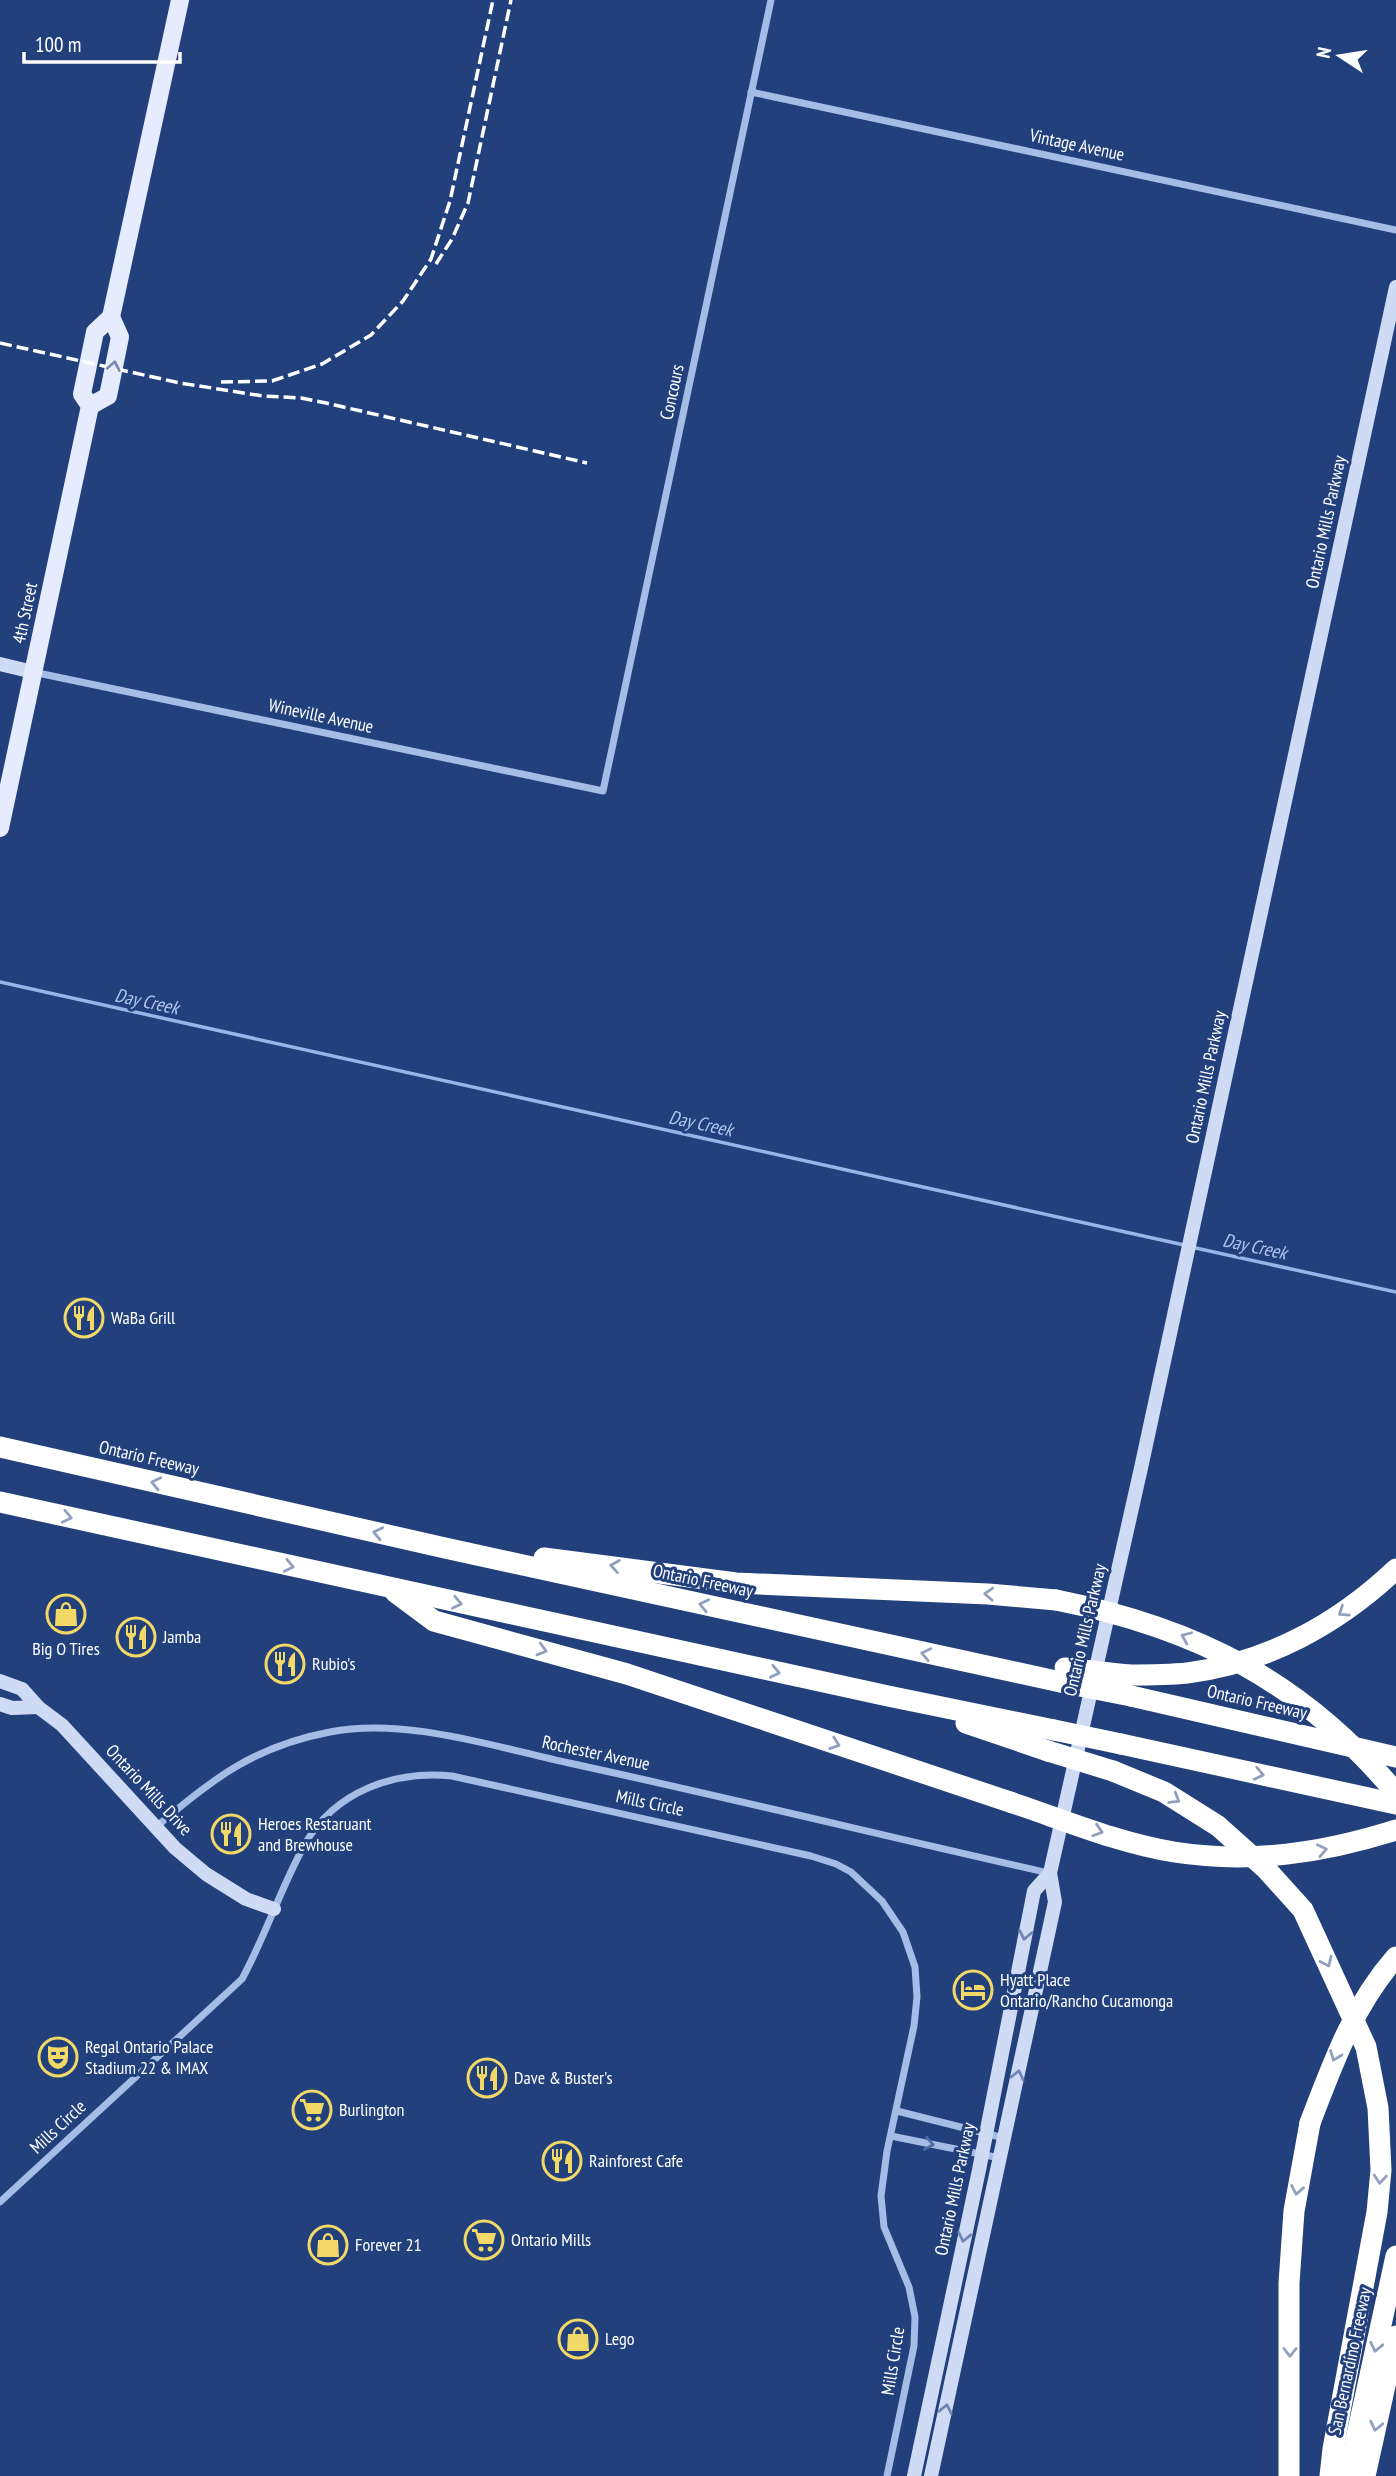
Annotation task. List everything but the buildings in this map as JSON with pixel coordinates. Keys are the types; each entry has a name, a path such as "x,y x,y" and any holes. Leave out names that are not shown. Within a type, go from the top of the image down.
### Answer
{"highway":[{"name":"Ontario Freeway","path":"2,1447 444,1548 967,1662 1129,1686 1396,1757"},
{"path":"0,1502 1396,1804"},
{"path":"444,1548 594,1563 736,1583 988,1594 1056,1600 1102,1609 1148,1622 1189,1638 1231,1657 1270,1681 1308,1707 1344,1737 1396,1793"},
{"path":"1129,1686 1219,1667 1260,1655 1321,1627 1363,1598 1396,1569"},
{"path":"390,1588 434,1621 627,1674 1010,1802 1172,1852 1218,1857 1309,1853 1354,1844 1396,1830"},
{"path":"888,1696 1113,1771 1164,1792 1218,1826 1266,1869 1303,1910 1366,2046 1378,2108 1381,2170 1377,2212 1330,2476"},
{"path":"1289,2476 1291,2259 1294,2211 1310,2123 1341,2041 1380,1975 1396,1956"},
{"name":"San Bernardino Freeway","path":"1348,2476 1396,2256"},
{"path":"1366,2476 1396,2336"}],"main road":[{"name":"4th Street","path":"0,828 90,406 82,394 94,332 111,317 180,0"},
{"name":"Ontario Mills Parkway","path":"931,2476 1055,1902 1049,1873 1193,1225 1396,287"},
{"name":"4th Street","path":"90,406 108,396 120,337 111,317"},
{"path":"0,664 33,672"},
{"name":"Ontario Mills Drive","path":"0,1681 22,1689 38,1707 62,1725 175,1848 206,1874 246,1899 274,1909"},
{"path":"0,1704 12,1708 38,1707"},
{"name":"Ontario Mills Parkway","path":"914,2476 1034,1891 1049,1873"}],"street":[{"name":"Concours","path":"603,792 771,0"},
{"name":"Vintage Avenue","path":"751,92 1396,230"},
{"name":"Wineville Avenue","path":"33,672 603,792"},
{"name":"Rochester Avenue","path":"156,1827 207,1784 242,1761 305,1737 331,1731 384,1727 439,1735 722,1796 1049,1873"},
{"name":"Mills Circle","path":"0,2202 242,1979 306,1842 325,1818 358,1793 385,1781 413,1775 452,1776 763,1845 836,1864 851,1872 882,1901 903,1932 915,1967 916,2013 881,2187 883,2221 909,2287 915,2327 914,2346 887,2476"},
{"path":"897,2111 1004,2138"},
{"path":"891,2136 1000,2158"}],"waterway":[{"name":"Day Creek","path":"0,982 1184,1245"},
{"name":"Day Creek","path":"1191,1247 1396,1292"}],"railway":[{"path":"221,382 272,381 322,364 371,335 403,301 431,259 450,201 493,0"},
{"path":"436,264 452,239 468,203 511,0"},
{"path":"0,343 180,383 326,403 587,463"}],"place":[{"name":"WaBa Grill","path":"84,1318"},
{"name":"Big O Tires","path":"66,1614"},
{"name":"Jamba","path":"136,1637"},
{"name":"Rubio's","path":"285,1664"},
{"name":"Heroes Restaruant and Brewhouse","path":"231,1834"},
{"name":"Hyatt Place Ontario/Rancho Cucamonga","path":"973,1990"},
{"name":"Regal Ontario Palace Stadium 22 & IMAX","path":"58,2057"},
{"name":"Dave & Buster's","path":"487,2078"},
{"name":"Burlington","path":"312,2110"},
{"name":"Rainforest Cafe","path":"562,2161"},
{"name":"Ontario Mills","path":"484,2240"},
{"name":"Forever 21","path":"328,2245"},
{"name":"Lego","path":"578,2339"}]}
